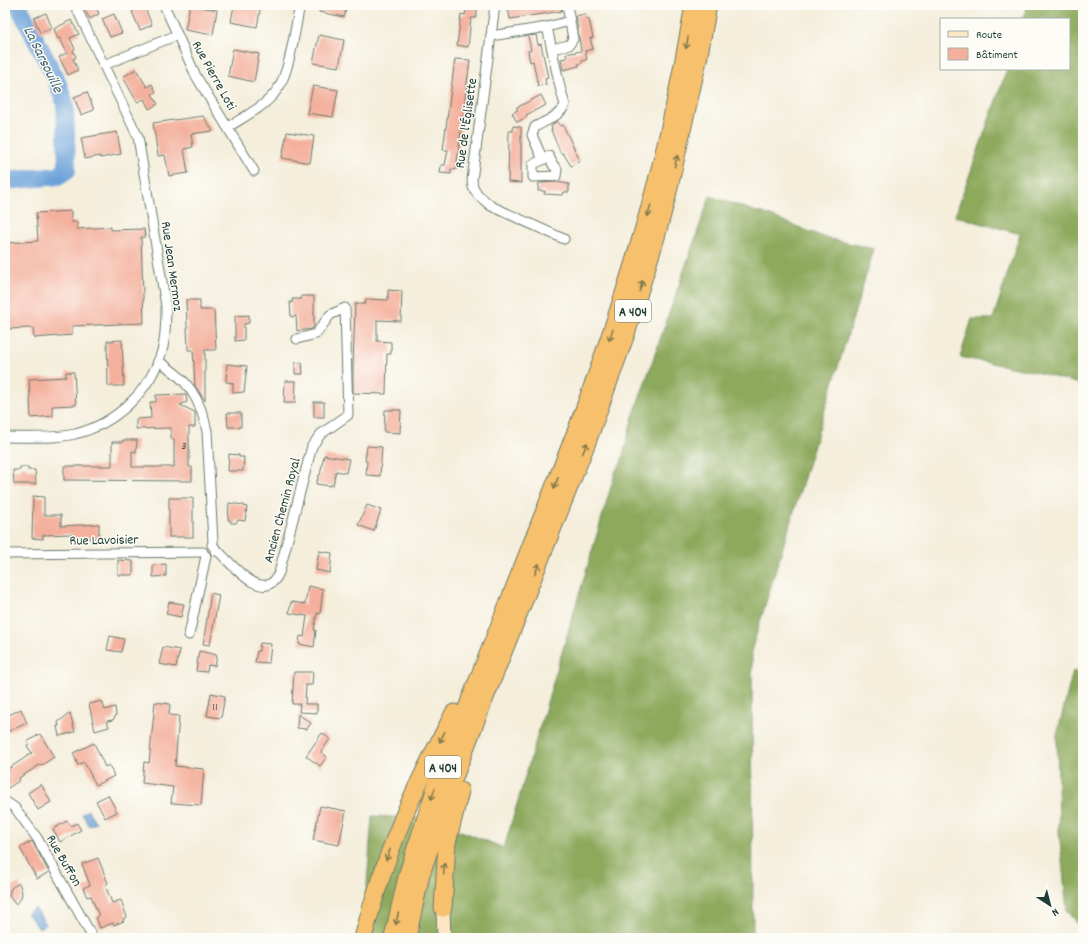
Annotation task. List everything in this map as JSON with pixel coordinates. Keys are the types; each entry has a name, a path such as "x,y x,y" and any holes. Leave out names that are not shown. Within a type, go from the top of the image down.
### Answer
{"highway":[{"name":"A 404","path":"407,938 422,874 450,788 476,720 599,370 626,288 663,158 694,5"},
{"name":"A 404","path":"393,938 408,874 419,836 442,770 587,442 624,338 663,210 682,137 708,5"},
{"path":"443,908 445,857 452,820 516,603"},
{"path":"363,938 370,911 388,857 402,821 516,603"}],"main road":[{"path":"443,908 444,938"}],"street":[{"name":"Rue Jean Mermoz","path":"5,437 62,436 75,434 111,419 136,398 152,375 165,338 166,306 138,137 75,5"},
{"name":"Rue Pierre Loti","path":"164,5 196,76 254,171"},
{"name":"Rue Pierre Loti","path":"228,127 258,108 270,99 277,91 287,69 300,5"},
{"name":"Rue de l'Églisette","path":"495,5 472,180 473,187 478,195 491,206 564,239"},
{"path":"552,49 568,45 573,39 567,5"},
{"path":"491,36 547,27 570,21"},
{"path":"543,160 532,135 535,127 559,113 563,110 565,105 547,27"},
{"name":"Rue Pierre Loti","path":"104,65 177,35"},
{"name":"Ancien Chemin Royal","path":"213,548 254,584 266,586 276,579 312,446 321,434 348,414 345,308 330,315 316,334 297,339"},
{"path":"158,361 181,376 189,386 204,414 207,431 213,548"},
{"path":"189,635 205,546 208,544 213,548"},
{"name":"Rue Lavoisier","path":"5,554 204,554"},
{"name":"Rue Buffon","path":"5,801 15,808 37,838 93,938"}],"green space":[{"path":"1028,5 1083,5 1083,385 1036,372 960,357 972,319 993,319 1020,234 955,216 1007,70 1070,70 1070,18 1023,18"},
{"path":"710,196 763,213 826,238 874,249 752,648 753,938 363,938 372,816 431,819 504,848 616,470 621,463 632,420"},
{"path":"1073,671 1083,674 1083,932 1067,911 1059,831 1057,735"}],"water":[{"path":"88,810 96,823 89,826 82,814"},
{"path":"35,908 46,924 39,929 27,913"}],"building":[{"path":"82,5 95,5 99,14 90,19"},
{"path":"190,5 217,10 213,35 185,30"},
{"path":"234,5 261,5 257,27 231,22"},
{"path":"320,5 347,5 344,17 319,12"},
{"path":"467,5 478,5 476,18 471,18 468,47 457,45 461,14 465,15"},
{"path":"520,5 561,5 562,11 510,19 508,8"},
{"path":"144,6 152,25 140,30 132,12"},
{"path":"46,13 52,28 40,33 34,18"},
{"path":"114,14 122,33 110,37 102,19"},
{"path":"585,14 586,19 589,19 593,38 590,38 593,49 585,51 587,59 578,64 579,66 563,70 561,59 567,58 566,54 581,51 576,16"},
{"path":"71,20 79,34 70,38 75,49 73,51 76,57 73,59 78,70 68,75 59,57 67,53 60,38 58,39 54,29"},
{"path":"319,35 344,40 339,67 313,63"},
{"path":"536,35 538,45 541,44 548,78 545,79 546,85 538,86 533,61 530,62 528,51 531,50 528,36"},
{"path":"233,49 259,54 254,82 228,76"},
{"path":"455,59 470,60 456,170 451,169 451,174 440,173 441,165 445,165 448,150 443,150"},
{"path":"136,69 147,87 152,84 156,92 152,94 158,104 149,109 144,99 137,102 123,77"},
{"path":"313,86 338,90 333,117 307,113"},
{"path":"87,92 94,110 81,115 74,97"},
{"path":"541,95 546,105 526,115 527,117 517,122 512,113 518,110 516,108"},
{"path":"203,116 213,131 191,134 193,147 184,149 188,173 169,176 165,155 158,156 153,123"},
{"path":"557,121 560,126 563,125 580,161 571,166 563,153 561,154 551,130 551,126"},
{"path":"513,126 521,127 521,183 508,182 509,131 513,131"},
{"path":"117,132 121,154 85,159 81,138"},
{"path":"287,132 314,136 310,163 282,158"},
{"path":"557,182 569,184 569,192 564,192 563,195 544,194 545,191 538,191 539,183"},
{"path":"71,211 71,222 77,222 77,229 111,227 111,230 144,229 145,237 141,237 144,323 72,326 72,335 34,338 33,328 5,329 5,243 38,241 36,213"},
{"path":"388,290 402,291 401,321 377,320 377,341 391,342 391,354 387,354 386,394 353,393 355,304 365,304 366,299 388,300"},
{"path":"301,296 314,296 314,326 312,329 297,331 296,316 291,317 290,302 293,302 292,299 301,299"},
{"path":"186,300 200,300 200,310 214,310 216,350 205,350 205,401 195,386 193,350 188,350"},
{"path":"249,315 249,323 244,324 244,340 235,341 235,316"},
{"path":"122,340 124,386 108,386 107,341"},
{"path":"302,362 303,374 295,374 295,363"},
{"path":"227,364 247,366 244,392 233,393 233,383 226,382"},
{"path":"66,372 74,372 76,405 52,406 53,416 31,418 29,379 66,377"},
{"path":"285,381 296,381 295,403 284,403"},
{"path":"186,394 187,402 180,405 195,412 195,427 189,427 189,467 192,467 192,481 64,480 64,466 112,466 112,442 123,442 123,440 137,440 136,452 132,451 132,467 174,467 174,439 171,439 171,428 136,429 136,419 151,418 150,402 156,402 156,395"},
{"path":"314,402 324,402 324,417 314,417"},
{"path":"385,410 401,410 400,433 384,432"},
{"path":"227,413 241,413 241,427 228,427"},
{"path":"367,446 382,447 380,476 366,475 367,461 365,461"},
{"path":"229,454 244,457 243,471 228,471"},
{"path":"324,455 349,459 346,473 336,471 333,485 330,486 316,484 320,475"},
{"path":"20,467 28,467 28,470 35,470 36,484 14,484 13,470 20,470"},
{"path":"33,496 44,497 44,515 61,515 61,526 99,524 99,538 73,539 73,534 43,535 43,539 32,538"},
{"path":"169,498 193,498 193,537 169,537"},
{"path":"229,503 244,505 247,507 245,521 238,520 236,523 231,523 230,520 228,520"},
{"path":"367,505 381,510 374,531 358,525"},
{"path":"319,551 332,553 330,573 316,570"},
{"path":"118,560 133,561 133,575 118,575"},
{"path":"166,564 166,576 153,577 153,565"},
{"path":"308,586 323,589 320,614 317,613 314,630 316,630 314,647 299,644 300,636 304,637 307,616 289,613 291,602 305,604"},
{"path":"211,593 219,595 210,645 203,644"},
{"path":"169,602 184,604 181,617 166,614"},
{"path":"110,636 124,639 121,652 107,650"},
{"path":"260,643 271,644 269,663 255,662"},
{"path":"163,647 180,650 176,667 159,664"},
{"path":"199,651 217,655 215,666 208,665 207,672 196,671"},
{"path":"294,672 313,672 312,685 306,685 305,704 317,704 317,713 299,712 300,704 292,704"},
{"path":"211,693 225,696 221,718 207,716"},
{"path":"102,701 105,710 115,707 116,715 113,720 107,721 109,727 95,731 89,704"},
{"path":"155,702 170,704 169,715 179,716 175,766 204,769 201,805 171,803 173,787 142,783 144,762 149,763"},
{"path":"21,709 27,723 5,733 5,717"},
{"path":"70,713 75,732 59,736 57,726 59,726 58,722"},
{"path":"298,714 311,723 307,729 297,728"},
{"path":"322,733 330,739 321,752 327,757 320,766 306,756"},
{"path":"40,734 54,757 19,778 20,780 8,788 5,783 5,771 32,753 27,746 29,745 27,742"},
{"path":"94,743 105,767 109,765 114,776 96,785 84,762 78,765 73,753"},
{"path":"41,784 51,802 38,810 28,793"},
{"path":"108,795 117,812 105,818 96,801"},
{"path":"320,806 346,811 339,845 313,840"},
{"path":"67,821 71,826 77,823 81,830 60,842 53,829"},
{"path":"32,841 49,872 37,879 20,848"},
{"path":"98,858 108,883 105,885 112,903 121,900 127,917 123,919 124,921 100,928 96,917 99,916 91,896 87,897 83,888 90,885 82,864"},
{"path":"19,883 22,894 20,900 15,904 9,896 11,888"}],"waterway":[{"name":"La Sarsouille","path":"5,181 58,176 67,170 65,104 57,81 18,5"}]}
